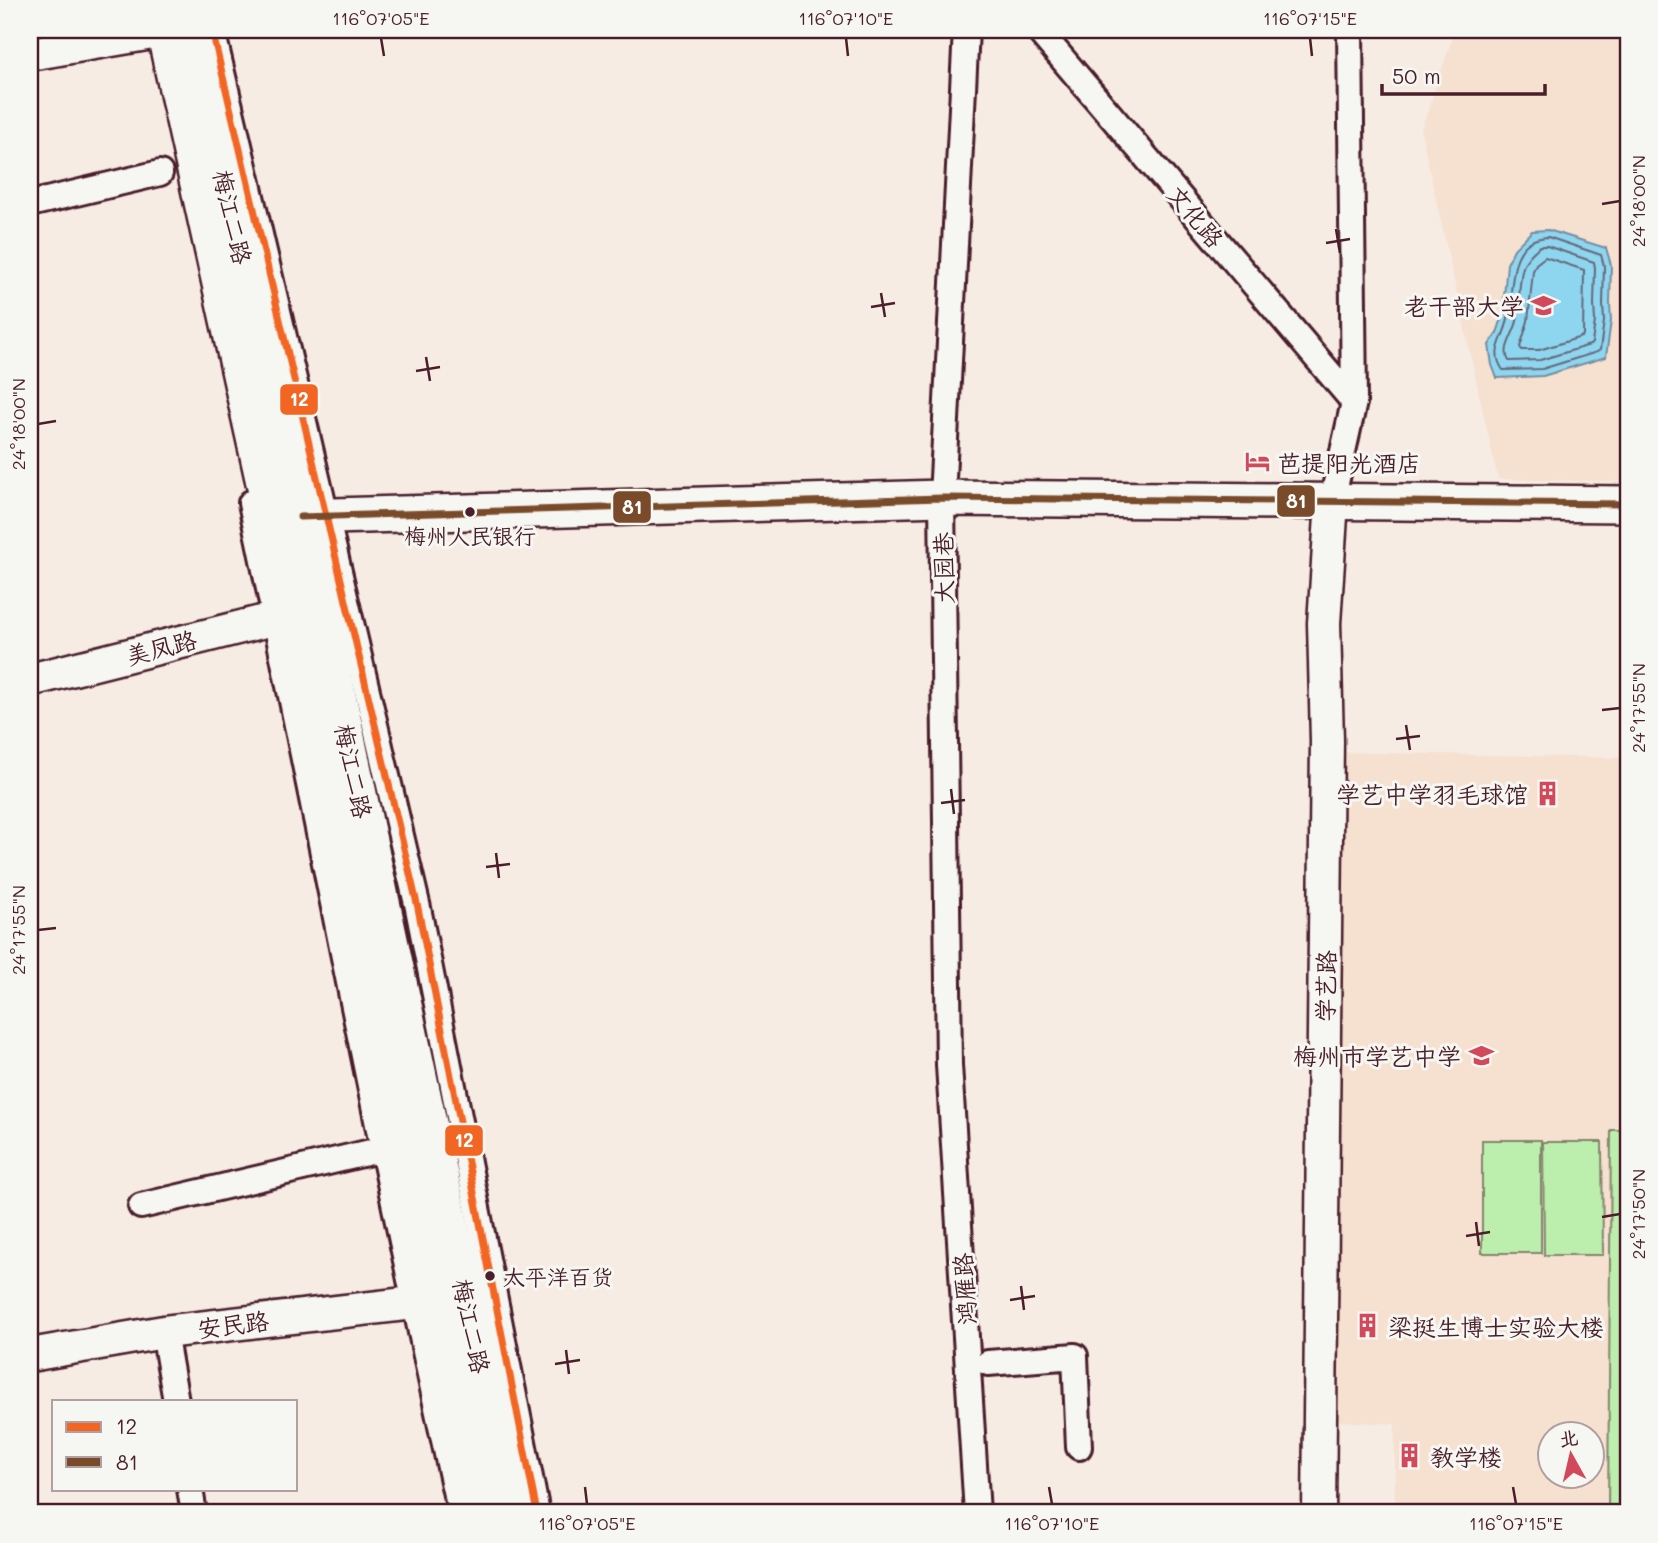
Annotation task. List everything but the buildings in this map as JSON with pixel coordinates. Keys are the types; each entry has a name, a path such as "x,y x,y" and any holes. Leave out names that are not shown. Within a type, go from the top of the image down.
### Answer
{"main road":[{"name":"梅江二路","path":"167,30 313,517 512,1513"},
{"name":"梅江二路","path":"167,30 293,614 425,1308 477,1513"},
{"path":"313,517 942,498 1628,504"}],"street":[{"path":"30,54 167,30 280,638 425,1308 460,1513"},
{"path":"212,30 313,517 418,908 537,1513"},
{"name":"大园巷","path":"949,1065 942,498 966,30"},
{"name":"文化路","path":"1038,30 1354,402"},
{"path":"1332,501 1354,402 1350,30"},
{"path":"30,204 160,173"},
{"name":"学艺路","path":"1319,1513 1327,741 1324,623 1332,501"},
{"name":"美凤路","path":"30,680 293,614"},
{"name":"鸿雁路","path":"949,1065 977,1513"},
{"path":"141,1206 375,1151"},
{"name":"安民路","path":"30,1355 164,1332 425,1308"},
{"path":"164,1332 176,1400"},
{"path":"988,1363 1075,1356 1079,1447"},
{"path":"190,1490 194,1513"}],"shaded area":[{"name":"老干部大学","path":"1455,30 1628,30 1628,482 1498,479 1421,131"},
{"name":"梅州市学艺中学","path":"1336,752 1628,758 1628,1513 1395,1513 1395,1424 1336,1421"}],"green space":[{"path":"1611,1130 1628,1130 1628,1513 1608,1513"},
{"path":"1482,1140 1541,1140 1541,1253 1482,1253"},
{"path":"1543,1142 1602,1142 1603,1255 1544,1255"}],"water":[{"path":"1548,230 1606,248 1611,265 1611,321 1606,357 1543,376 1497,378 1489,345 1502,318 1507,264 1514,249 1532,231"}],"transit line":[{"name":"12","path":"212,30 418,908 537,1513"},
{"name":"81","path":"300,517 942,498 1628,504"}],"place":[{"name":"老干部大学","path":"1544,305"},
{"name":"芭提阳光酒店","path":"1257,462"},
{"name":"梅州人民银行","path":"470,512"},
{"name":"学艺中学羽毛球馆","path":"1548,793"},
{"name":"梅州市学艺中学","path":"1481,1055"},
{"name":"太平洋百货","path":"490,1276"},
{"name":"梁挺生博士实验大楼","path":"1368,1326"},
{"name":"教学楼","path":"1410,1456"}]}
